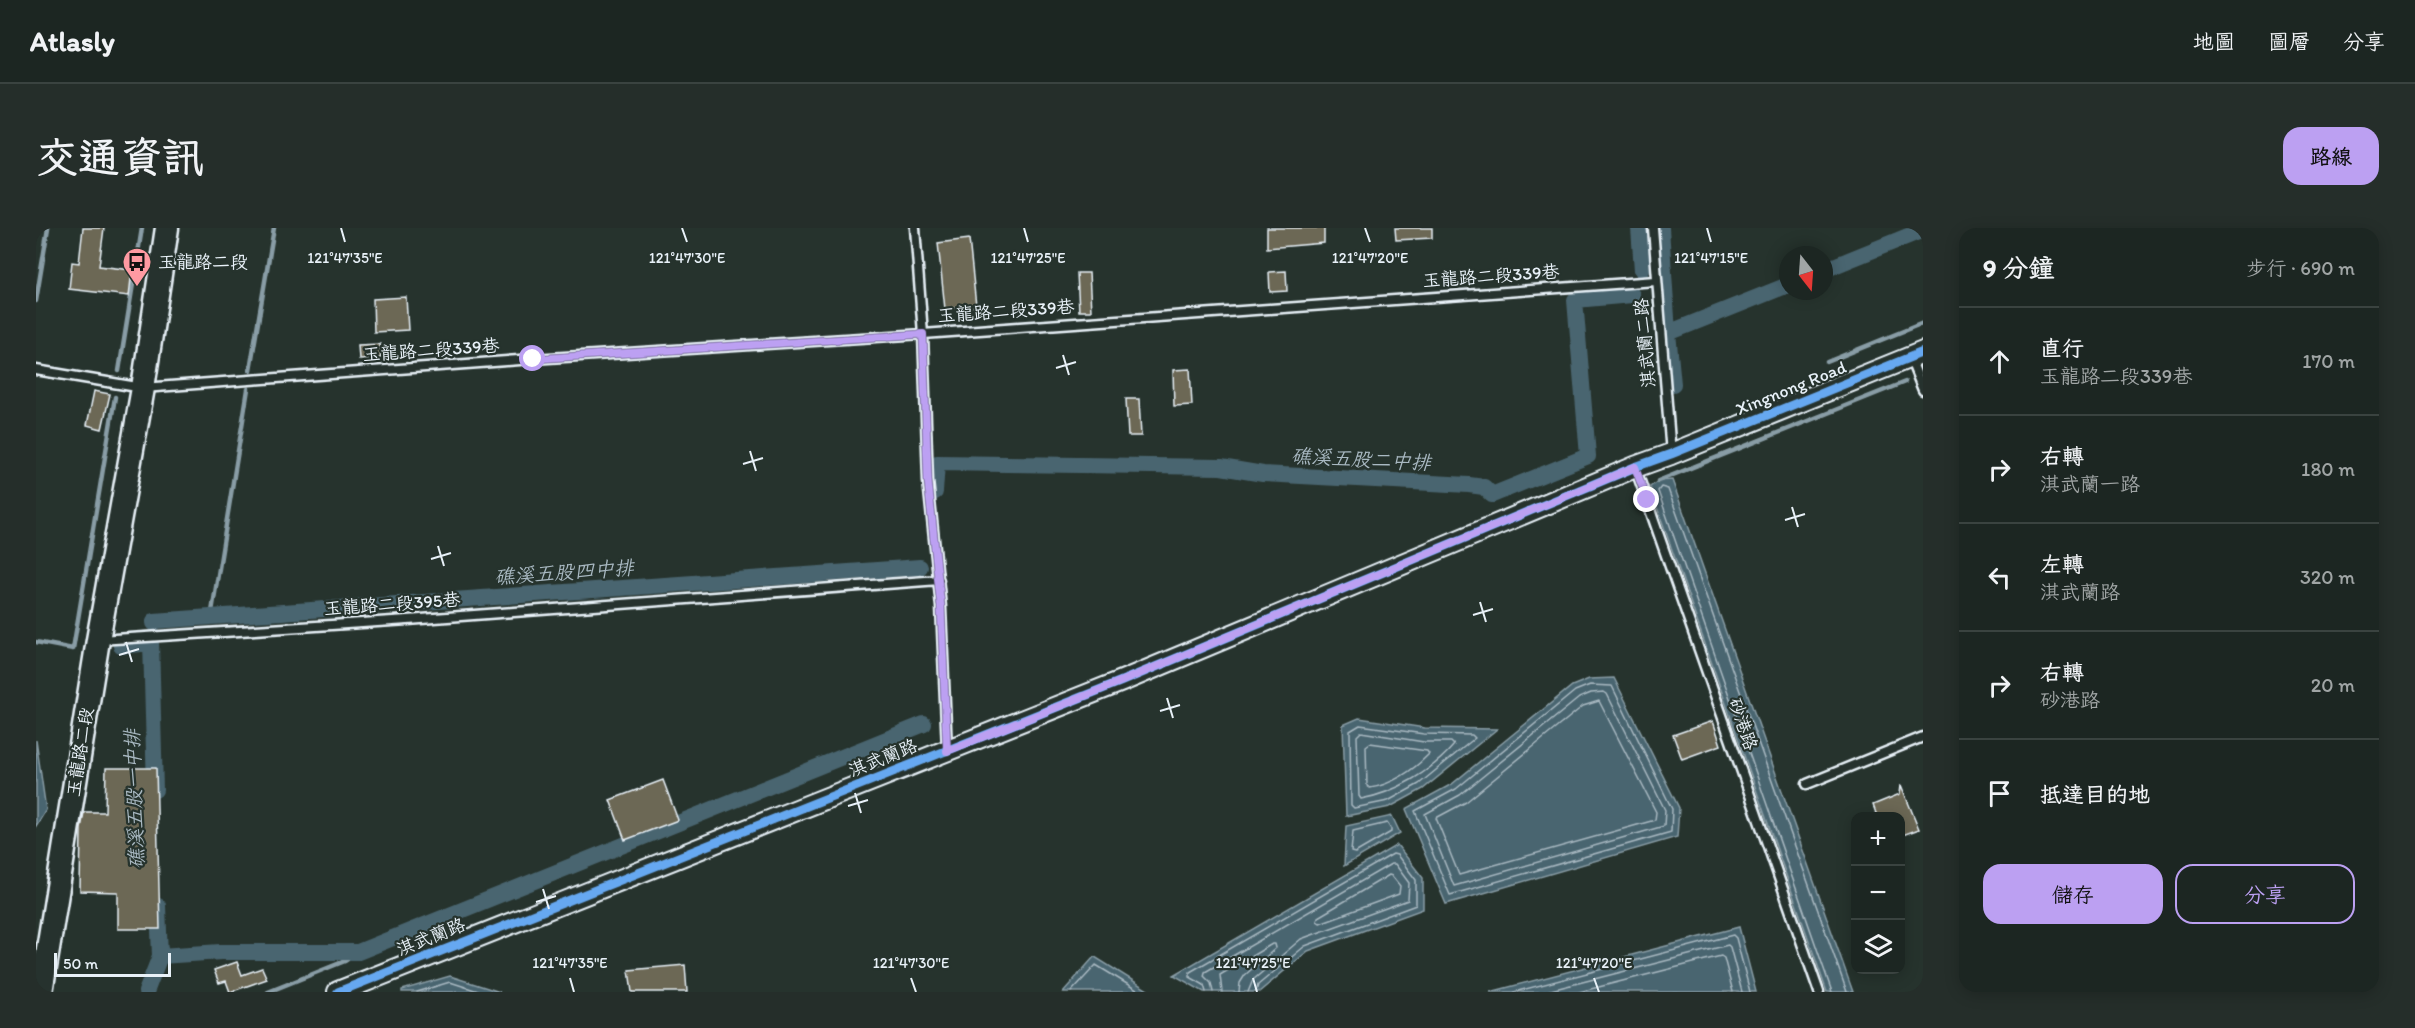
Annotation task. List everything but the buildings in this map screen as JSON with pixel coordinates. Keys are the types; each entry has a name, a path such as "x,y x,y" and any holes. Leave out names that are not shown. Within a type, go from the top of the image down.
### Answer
{"main road":[{"name":"玉龍路二段","path":"41,992 98,640 143,388 167,228"}],"street":[{"name":"Xingnong Road","path":"1671,454 1916,355"},
{"name":"淇武蘭路","path":"338,992 1122,681 1671,454"}],"lane":[{"path":"915,228 923,334 928,481 939,580 947,751"},
{"name":"淇武蘭二路","path":"1653,228 1671,454"},
{"name":"玉龍路二段339巷","path":"36,370 143,388 1656,281"},
{"path":"1916,355 1923,390"},
{"name":"砂港路","path":"1635,467 1819,992"},
{"name":"玉龍路二段395巷","path":"98,640 408,620 939,580"},
{"path":"1807,784 1923,737"}],"water":[{"path":"1672,480 1853,992 1827,992 1650,487 1658,481"},
{"path":"1614,678 1679,808 1677,837 1446,904 1406,809 1452,784 1572,686 1589,679"},
{"path":"1359,718 1425,728 1497,729 1423,789 1390,807 1346,816 1343,725"},
{"path":"36,740 46,810 36,826"},
{"path":"1392,816 1400,833 1344,866 1346,826"},
{"path":"1397,845 1423,878 1423,909 1308,951 1259,992 1204,992 1174,975"},
{"path":"1739,927 1756,992 1490,992"},
{"path":"1095,957 1151,992 1063,992"},
{"path":"450,976 500,992 402,992 402,990"}],"waterway":[{"path":"36,301 48,228"},
{"path":"119,371 142,228"},
{"name":"礁溪五股一中排","path":"250,370 274,228"},
{"name":"礁溪五股二中排","path":"1639,228 1642,270"},
{"path":"1661,228 1668,333"},
{"path":"1833,266 1923,230"},
{"path":"1673,384 1668,333 1779,289"},
{"name":"礁溪五股二中排","path":"935,492 937,463 1221,467 1263,474 1469,485 1484,487 1492,495 1588,456 1575,300 1632,295"},
{"path":"1827,362 1923,323"},
{"path":"1658,481 1905,382"},
{"name":"礁溪五股一中排","path":"211,618 248,389"},
{"path":"36,642 73,649 115,397"},
{"name":"礁溪五股四中排","path":"154,623 154,621 920,567"},
{"name":"礁溪五股一中排","path":"151,641 155,790"},
{"path":"121,646 151,643"},
{"path":"160,956 221,952 358,952 924,724"},
{"name":"礁溪五股一中排","path":"146,992 160,956 158,906"},
{"path":"268,992 345,961 358,952"}],"cycle path":[{"path":"338,992 1122,681 1635,467 1923,352"}],"place":[{"name":"玉龍路二段","path":"137,288"}],"route":[{"path":"533,359 923,334 928,481 941,607 947,751 1122,681 1635,467 1647,500"}]}
